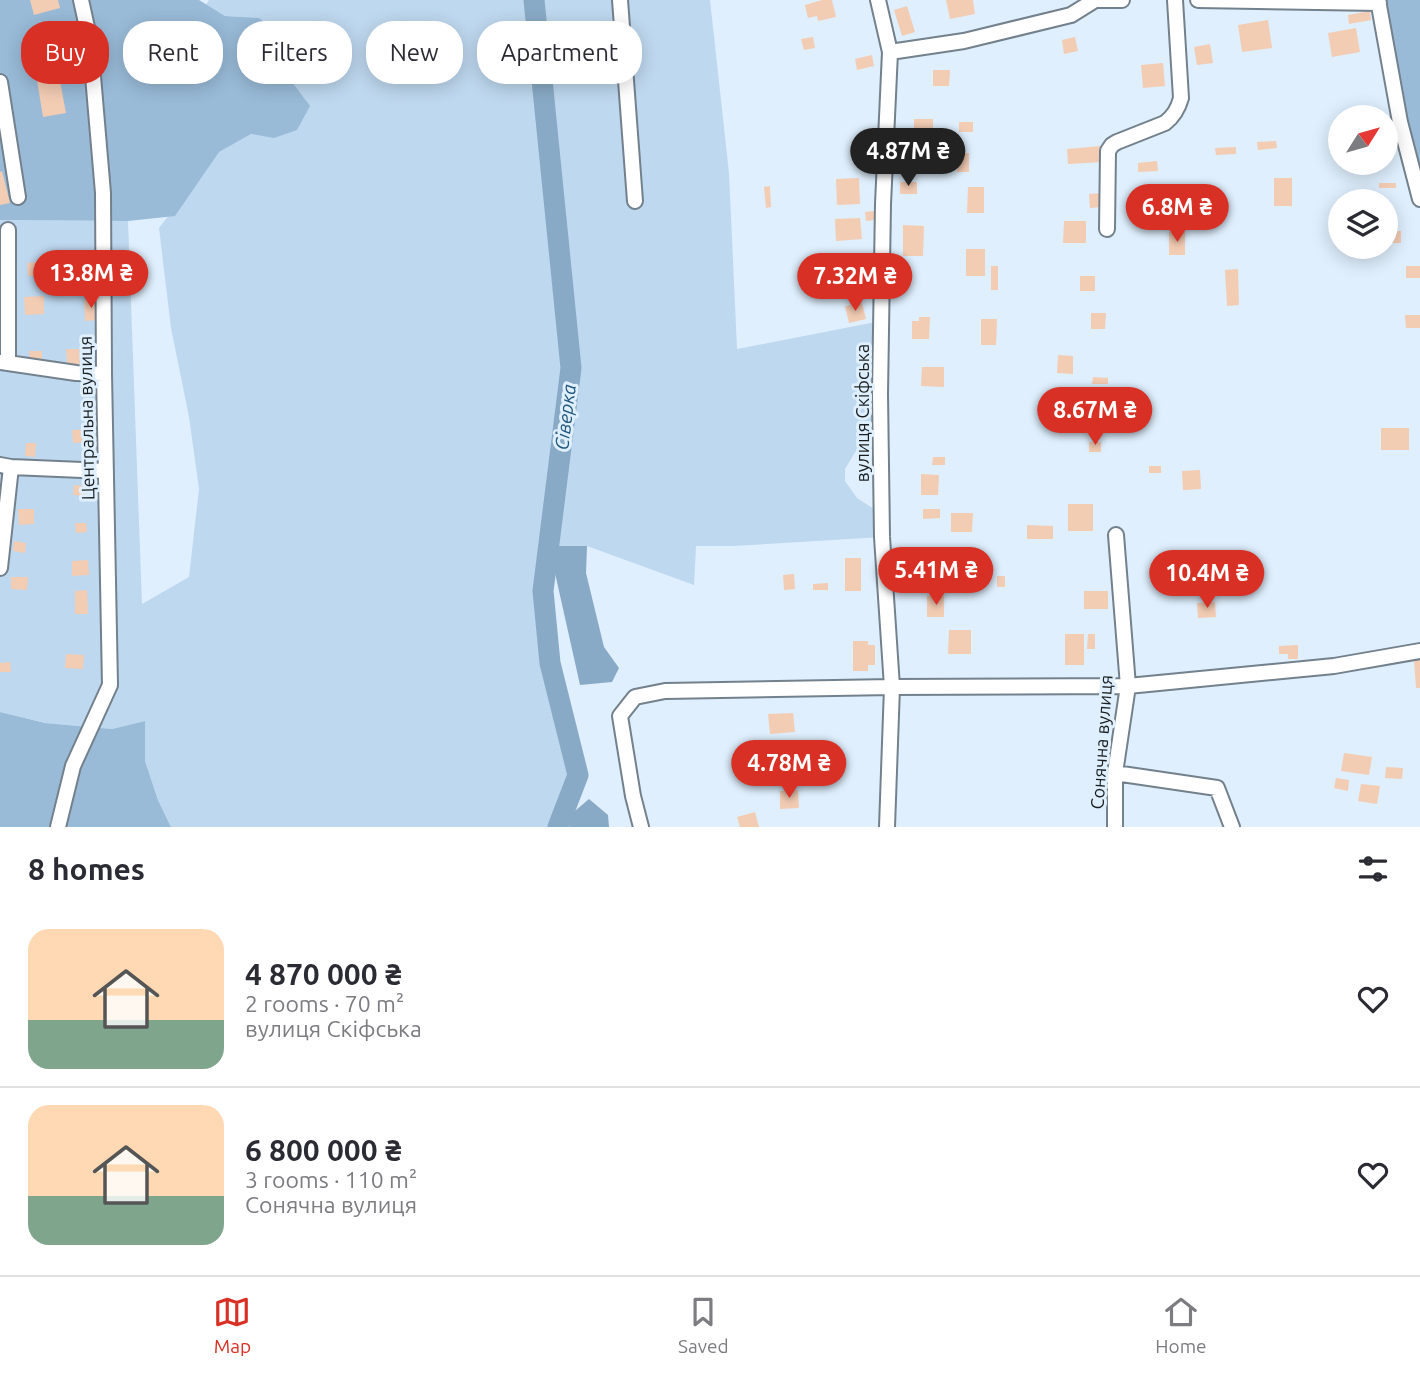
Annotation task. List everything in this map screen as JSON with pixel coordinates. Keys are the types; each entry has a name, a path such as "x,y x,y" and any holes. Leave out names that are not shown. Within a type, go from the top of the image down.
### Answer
{"street":[{"name":"Центральна вулиця","path":"58,827 73,766 110,685 103,193 90,41 80,0"},
{"path":"620,0 635,201"},
{"name":"вулиця Скіфська","path":"878,0 890,52 883,204 880,394 882,537 892,687 887,827"},
{"path":"890,52 964,41 1071,15 1095,0 1122,0"},
{"path":"1107,229 1108,151 1117,142 1165,123 1171,118 1181,98 1175,0"},
{"path":"1198,0 1378,2 1400,122 1420,199"},
{"path":"0,82 18,197"},
{"path":"8,230 4,362 76,373 104,374"},
{"path":"0,568 6,466 106,471"},
{"name":"Сонячна вулиця","path":"1115,827 1115,773 1128,687 1116,535"},
{"path":"641,827 620,716 635,697 665,691 1128,687 1334,666 1420,652"},
{"path":"1115,773 1217,788 1231,827"}],"shaded area":[{"path":"0,0 199,0 225,16 259,18 263,21 237,21 237,84 294,84 310,106 297,130 274,138 251,134 219,152 175,216 128,221 0,220"},
{"path":"209,0 710,0 729,173 737,349 881,321 880,423 866,434 845,469 845,481 857,498 877,511 882,537 696,546 694,585 587,546 540,546 550,663 578,775 569,816 570,827 171,827 158,800 145,761 145,721 112,729 45,723 0,712 0,220 128,221 142,604 189,577 199,489 189,417 171,328 159,228 218,152 251,134 274,137 287,84 352,84 352,21 263,21 259,18 225,16 206,5"},
{"path":"1382,0 1420,0 1420,192"},
{"path":"554,546 587,546 586,573 604,647 619,668 612,682 580,685 555,573"},
{"path":"0,712 45,723 112,729 145,721 145,761 158,800 171,827 0,827"},
{"path":"589,799 608,815 609,827 570,827 569,816"}],"building":[{"path":"30,0 58,0 60,8 34,15"},
{"path":"832,0 836,17 818,21 817,16 808,18 805,5"},
{"path":"946,0 973,0 975,14 950,19"},
{"path":"907,6 915,32 902,36 894,10"},
{"path":"1370,11 1371,20 1349,24 1348,15"},
{"path":"1268,20 1272,48 1242,52 1238,25"},
{"path":"1356,28 1360,52 1332,57 1328,33"},
{"path":"813,37 815,48 804,50 801,39"},
{"path":"1075,37 1078,51 1064,54 1062,40"},
{"path":"1210,44 1213,63 1197,65 1194,47"},
{"path":"872,55 874,66 857,70 855,59"},
{"path":"1163,63 1165,86 1143,88 1141,65"},
{"path":"933,70 950,70 949,86 933,86"},
{"path":"38,84 61,84 66,113 43,117"},
{"path":"914,119 933,119 933,134 914,133"},
{"path":"959,122 973,122 973,132 959,132"},
{"path":"1276,141 1277,148 1258,150 1257,142"},
{"path":"1101,146 1103,162 1068,164 1067,149"},
{"path":"1236,147 1236,154 1216,155 1215,148"},
{"path":"958,153 969,153 969,172 957,172"},
{"path":"1157,161 1158,171 1138,172 1138,163"},
{"path":"2,171 10,203 0,205 0,172"},
{"path":"859,178 860,204 837,205 836,179"},
{"path":"1274,178 1292,178 1292,206 1274,206"},
{"path":"900,182 917,182 917,194 900,194"},
{"path":"1379,183 1396,183 1396,188 1379,188"},
{"path":"770,186 771,207 766,208 764,187"},
{"path":"968,187 984,187 984,213 967,213"},
{"path":"1181,190 1205,190 1205,215 1181,215"},
{"path":"1102,193 1103,207 1090,208 1089,194"},
{"path":"881,210 882,219 866,221 865,212"},
{"path":"860,218 862,239 836,241 835,219"},
{"path":"1064,221 1086,221 1086,243 1063,243"},
{"path":"903,225 924,226 923,256 903,256"},
{"path":"1398,231 1401,231 1401,243 1398,243"},
{"path":"1169,232 1185,232 1185,255 1169,255"},
{"path":"966,249 985,249 985,276 966,276"},
{"path":"63,252 76,252 77,273 64,274"},
{"path":"38,262 38,276 28,276 27,263"},
{"path":"991,266 998,266 998,290 991,290"},
{"path":"1406,266 1420,266 1420,278 1406,278"},
{"path":"1238,269 1239,305 1227,306 1225,270"},
{"path":"1080,276 1095,276 1095,291 1080,291"},
{"path":"44,296 44,314 25,315 24,297"},
{"path":"84,300 97,300 98,320 85,321"},
{"path":"862,303 866,319 849,323 845,306"},
{"path":"1091,313 1106,313 1105,329 1091,329"},
{"path":"1405,315 1420,315 1420,328 1406,328"},
{"path":"919,317 930,317 929,339 912,339 912,321 919,321"},
{"path":"981,319 997,319 996,345 981,345"},
{"path":"66,349 79,349 80,364 67,364"},
{"path":"29,351 42,351 42,360 30,361"},
{"path":"1058,355 1073,356 1073,374 1057,373"},
{"path":"922,367 944,367 944,387 921,386"},
{"path":"1093,377 1108,378 1108,384 1092,384"},
{"path":"1381,428 1409,428 1409,450 1381,450"},
{"path":"88,429 89,442 73,443 72,430"},
{"path":"1089,442 1101,442 1101,452 1089,452"},
{"path":"26,443 36,443 35,457 25,456"},
{"path":"933,457 945,457 945,465 932,465"},
{"path":"1149,466 1161,466 1161,473 1149,473"},
{"path":"1200,470 1201,489 1183,490 1182,471"},
{"path":"921,474 939,475 938,495 921,495"},
{"path":"74,485 87,486 86,496 73,495"},
{"path":"1068,504 1093,504 1093,531 1068,531"},
{"path":"18,509 34,509 34,524 19,525"},
{"path":"923,509 940,509 940,518 923,519"},
{"path":"951,513 973,513 972,532 951,532"},
{"path":"75,523 86,523 87,532 76,533"},
{"path":"1027,525 1053,526 1053,539 1027,539"},
{"path":"14,541 26,543 25,553 13,551"},
{"path":"945,553 967,553 967,576 945,576"},
{"path":"845,558 861,558 861,591 845,591"},
{"path":"88,560 89,575 72,576 72,561"},
{"path":"1184,562 1186,577 1164,579 1163,564"},
{"path":"794,574 795,589 784,590 783,575"},
{"path":"971,575 989,576 988,585 971,585"},
{"path":"997,576 1005,576 1005,587 997,587"},
{"path":"11,577 28,577 27,590 11,589"},
{"path":"828,583 828,590 813,590 813,584"},
{"path":"87,590 88,614 75,614 75,591"},
{"path":"1084,591 1108,591 1108,609 1084,609"},
{"path":"927,596 944,596 944,617 927,617"},
{"path":"1215,602 1216,617 1198,618 1197,603"},
{"path":"949,630 971,630 971,654 948,654"},
{"path":"1065,634 1084,634 1084,665 1065,665"},
{"path":"1088,634 1095,634 1095,649 1087,649"},
{"path":"853,641 868,641 868,645 875,645 875,665 868,665 868,671 853,671"},
{"path":"1298,645 1298,659 1288,659 1288,654 1279,654 1279,646"},
{"path":"66,654 84,655 83,669 65,668"},
{"path":"1414,660 1420,660 1420,688 1416,688"},
{"path":"10,662 11,672 0,672 0,663"},
{"path":"793,713 795,732 770,734 768,714"},
{"path":"1344,753 1372,757 1369,775 1341,771"},
{"path":"1386,767 1403,768 1402,779 1385,778"},
{"path":"1336,778 1349,780 1348,791 1334,788"},
{"path":"1361,784 1380,786 1377,804 1358,801"},
{"path":"798,790 799,808 780,809 780,791"},
{"path":"755,812 759,827 740,827 737,817"}],"waterway":[{"name":"Сіверка","path":"534,0 571,368 543,591 550,663 578,775 558,827"}]}
